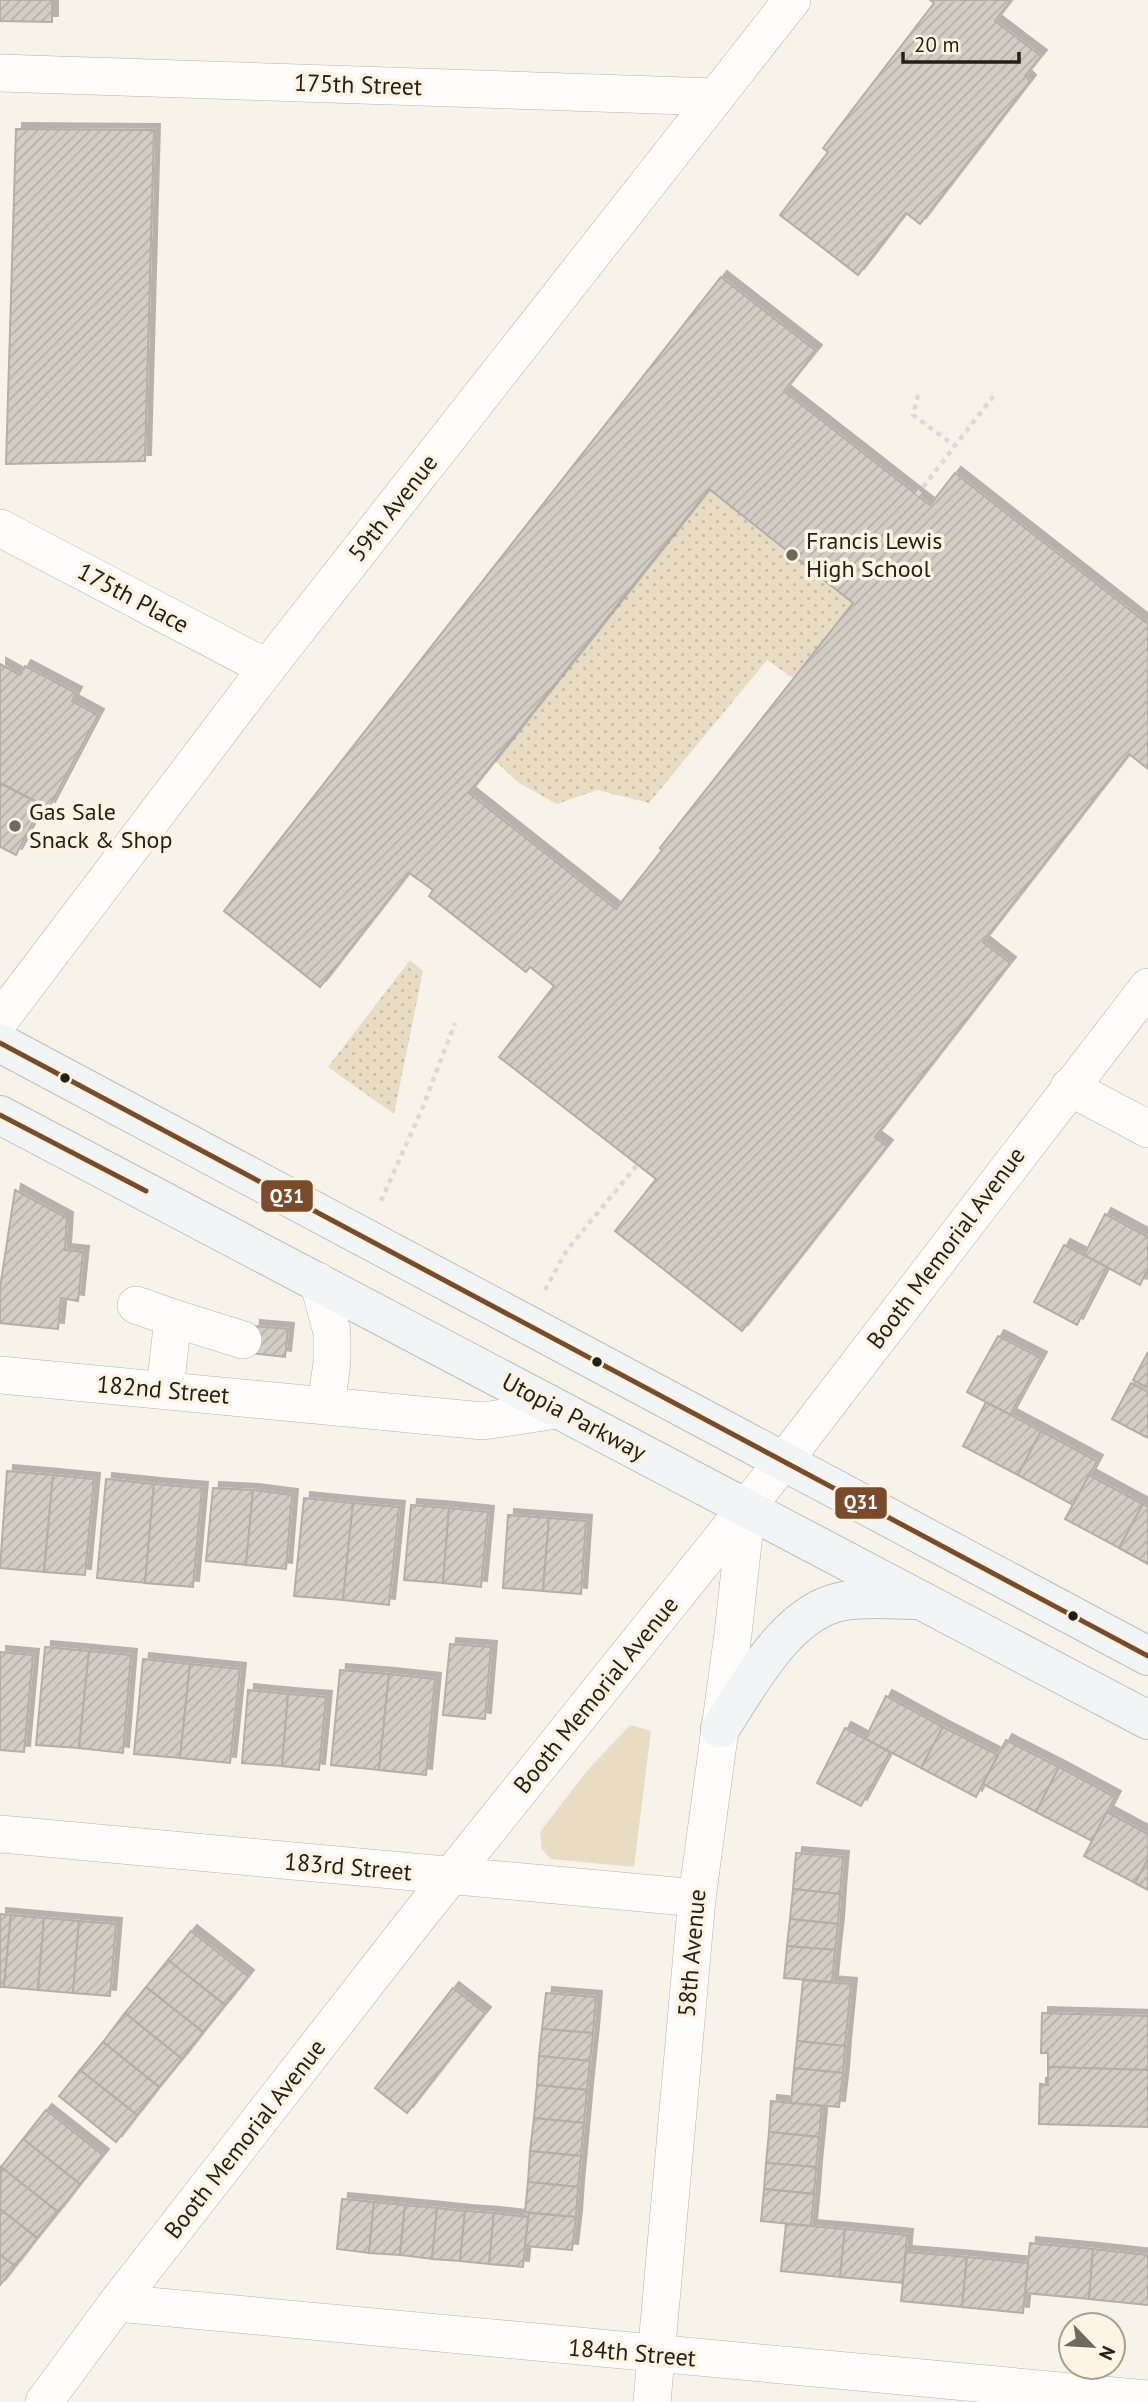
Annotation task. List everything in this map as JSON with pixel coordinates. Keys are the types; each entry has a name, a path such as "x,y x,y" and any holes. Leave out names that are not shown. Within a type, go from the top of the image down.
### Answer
{"main road":[{"path":"0,1042 1148,1656"},
{"name":"Utopia Parkway","path":"0,1115 318,1281 557,1410 747,1506 1148,1720"},
{"path":"720,1729 762,1665 788,1632 811,1614 843,1601 923,1600"}],"street":[{"name":"59th Avenue","path":"0,1020 267,668 792,0"},
{"name":"175th Street","path":"0,73 716,97"},
{"name":"175th Place","path":"0,528 267,668"},
{"name":"Booth Memorial Avenue","path":"44,2402 117,2303 450,1876 783,1462 1148,987"},
{"path":"1069,1087 1148,1129"},
{"path":"318,1281 332,1332 332,1363 327,1405"},
{"path":"136,1305 243,1340"},
{"path":"165,1390 173,1318"},
{"name":"182nd Street","path":"0,1375 483,1421 557,1410"},
{"name":"58th Avenue","path":"652,2402 697,1898 747,1506"},
{"name":"183rd Street","path":"0,1834 697,1898"},
{"name":"184th Street","path":"117,2303 1148,2399"}],"path":[{"path":"917,495 995,394"},
{"path":"918,395 914,415 955,446"},
{"path":"381,1201 422,1109 455,1023"},
{"path":"545,1290 567,1250 637,1165"}],"shaded area":[{"path":"709,489 853,603 793,678 767,660 649,803 597,790 557,804 519,783 495,761"},
{"path":"410,960 423,971 394,1114 328,1067"},
{"path":"630,1725 651,1731 634,1867 551,1859 542,1849 540,1832 586,1772"}],"building":[{"path":"0,0 52,0 52,22 0,21"},
{"path":"930,0 1011,0 995,21 1041,56 1025,76 1030,81 920,224 906,213 858,275 780,215 828,152 823,148 934,3"},
{"path":"16,129 154,130 145,461 6,464"},
{"path":"721,277 816,351 784,391 930,505 955,473 1148,624 1148,769 1129,754 983,942 1010,963 875,1137 887,1146 742,1331 615,1231 656,1179 499,1057 554,986 530,967 526,972 429,896 433,890 409,873 320,987 224,911","holes":["709,489 853,603 660,848 662,850 616,909 469,793"]},
{"path":"0,664 20,675 25,666 76,693 72,701 98,715 49,808 0,783"},
{"name":"Gas Sale Snack & Shop","path":"0,783 42,805 16,855 0,847"},
{"path":"15,1190 67,1218 65,1250 83,1252 78,1301 61,1298 58,1329 0,1323 0,1288"},
{"path":"1105,1214 1148,1237 1148,1269 1140,1285 1084,1255"},
{"path":"1064,1245 1107,1267 1077,1325 1034,1302"},
{"path":"254,1326 288,1329 285,1357 251,1353"},
{"path":"998,1336 1041,1358 1010,1415 967,1392"},
{"path":"1148,1352 1148,1388 1133,1380"},
{"path":"1131,1383 1148,1392 1148,1438 1112,1419"},
{"path":"986,1402 1041,1431 1018,1475 963,1446"},
{"path":"1041,1431 1097,1461 1073,1505 1018,1475"},
{"path":"7,1471 53,1475 44,1572 0,1568"},
{"path":"53,1475 94,1479 85,1575 44,1572"},
{"path":"1089,1475 1143,1504 1119,1548 1065,1519"},
{"path":"106,1479 154,1484 145,1583 97,1578"},
{"path":"154,1484 202,1488 193,1587 145,1583"},
{"path":"213,1488 253,1490 246,1565 206,1561"},
{"path":"253,1490 292,1495 286,1569 246,1565"},
{"path":"304,1498 353,1503 343,1600 294,1596"},
{"path":"353,1503 399,1507 389,1605 343,1600"},
{"path":"1143,1504 1148,1507 1148,1564 1119,1548"},
{"path":"411,1505 449,1508 443,1583 404,1580"},
{"path":"449,1508 488,1512 481,1587 443,1583"},
{"path":"508,1515 549,1518 543,1591 503,1588"},
{"path":"549,1518 586,1521 581,1594 543,1591"},
{"path":"450,1644 491,1647 485,1719 443,1715"},
{"path":"45,1647 89,1651 79,1748 36,1745"},
{"path":"89,1651 131,1655 123,1753 79,1748"},
{"path":"0,1652 33,1655 24,1752 0,1750"},
{"path":"143,1659 190,1664 180,1758 134,1754"},
{"path":"190,1664 240,1669 230,1763 180,1758"},
{"path":"340,1670 389,1674 379,1770 331,1765"},
{"path":"389,1674 435,1679 426,1775 379,1770"},
{"path":"248,1690 288,1694 282,1766 242,1763"},
{"path":"288,1694 326,1697 319,1770 282,1766"},
{"path":"886,1696 943,1727 921,1768 865,1739"},
{"path":"943,1727 998,1755 976,1797 921,1768"},
{"path":"845,1728 890,1752 861,1806 817,1783"},
{"path":"1006,1740 1059,1767 1036,1812 983,1784"},
{"path":"1059,1767 1115,1797 1092,1841 1036,1812"},
{"path":"1107,1812 1148,1834 1148,1859 1135,1883 1084,1856"},
{"path":"796,1853 843,1857 840,1894 793,1889"},
{"path":"1148,1859 1148,1890 1135,1883"},
{"path":"793,1889 840,1894 838,1924 790,1919"},
{"path":"0,1914 11,1915 4,1987 0,1987"},
{"path":"11,1915 44,1918 38,1990 4,1987"},
{"path":"44,1918 79,1921 73,1993 38,1990"},
{"path":"790,1919 838,1924 835,1950 787,1946"},
{"path":"79,1921 116,1924 110,1996 73,1993"},
{"path":"191,1931 248,1976 225,2005 168,1960"},
{"path":"787,1946 835,1950 832,1982 784,1978"},
{"path":"168,1960 225,2005 203,2032 146,1987"},
{"path":"803,1980 851,1984 845,2046 797,2041"},
{"path":"146,1987 203,2032 182,2059 125,2013"},
{"path":"453,1988 485,2013 407,2113 375,2088"},
{"path":"546,1993 596,1997 593,2033 542,2029"},
{"path":"125,2013 182,2059 159,2087 103,2042"},
{"path":"1042,2013 1148,2016 1148,2070 1048,2067 1048,2053 1041,2053"},
{"path":"542,2029 593,2033 590,2061 539,2056"},
{"path":"797,2041 845,2046 843,2073 794,2068"},
{"path":"103,2042 159,2087 137,2115 80,2070"},
{"path":"539,2056 590,2061 587,2090 537,2085"},
{"path":"1048,2067 1148,2070 1148,2127 1039,2124 1040,2084 1048,2085"},
{"path":"794,2068 843,2073 839,2107 791,2103"},
{"path":"80,2070 137,2115 116,2142 59,2096"},
{"path":"537,2085 587,2090 584,2123 534,2118"},
{"path":"771,2101 822,2106 819,2137 769,2132"},
{"path":"46,2110 103,2155 80,2184 23,2139"},
{"path":"534,2118 584,2123 581,2156 530,2151"},
{"path":"769,2132 819,2137 816,2167 766,2163"},
{"path":"23,2139 80,2184 58,2212 1,2167"},
{"path":"530,2151 581,2156 578,2187 528,2182"},
{"path":"766,2163 816,2167 814,2194 764,2189"},
{"path":"1,2167 58,2212 37,2238 0,2209"},
{"path":"528,2182 578,2187 576,2217 525,2212"},
{"path":"764,2189 814,2194 811,2226 761,2221"},
{"path":"342,2199 374,2202 369,2253 337,2249"},
{"path":"374,2202 405,2205 400,2255 369,2253"},
{"path":"405,2205 437,2208 432,2259 400,2255"},
{"path":"437,2208 465,2211 460,2261 432,2259"},
{"path":"0,2209 37,2238 15,2266 0,2255"},
{"path":"465,2211 494,2213 489,2264 460,2261"},
{"path":"494,2213 528,2217 523,2267 489,2264"},
{"path":"529,2213 576,2217 572,2250 525,2246"},
{"path":"786,2224 845,2229 840,2277 781,2271"},
{"path":"845,2229 907,2235 903,2283 840,2277"},
{"path":"1030,2243 1093,2249 1089,2299 1025,2293"},
{"path":"1093,2249 1148,2255 1148,2305 1089,2299"},
{"path":"906,2252 967,2257 962,2307 901,2301"},
{"path":"0,2255 15,2266 0,2285"},
{"path":"967,2257 1028,2263 1023,2313 962,2307"}],"transit line":[{"name":"Q31","path":"0,1043 1148,1656"},
{"name":"Q31","path":"0,1115 146,1191"}],"place":[{"name":"Francis Lewis High School","path":"792,555"},
{"name":"Gas Sale Snack & Shop","path":"15,826"}]}
